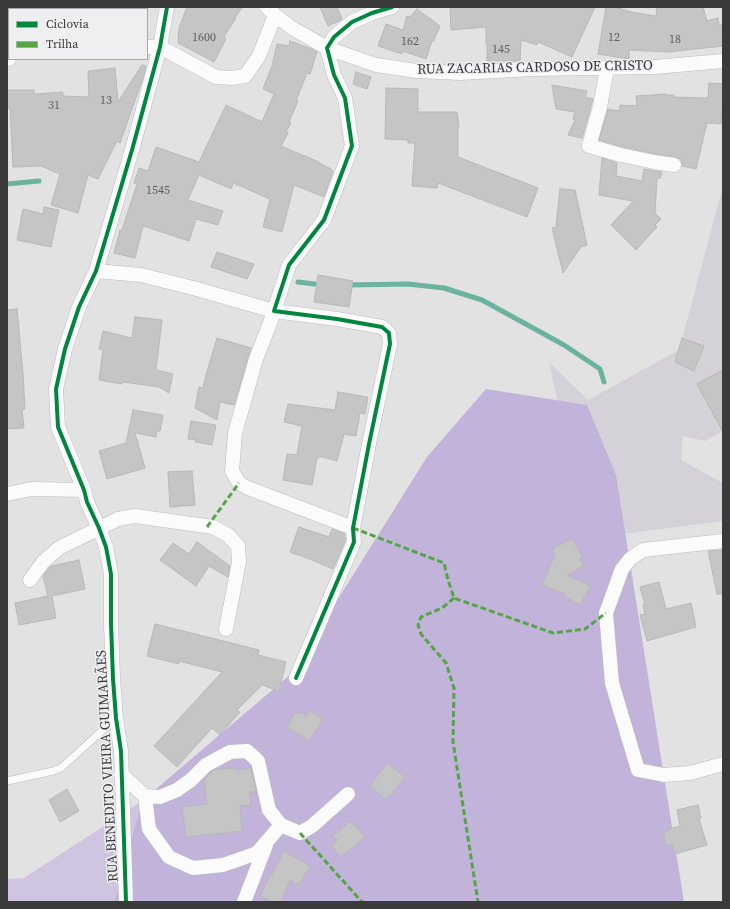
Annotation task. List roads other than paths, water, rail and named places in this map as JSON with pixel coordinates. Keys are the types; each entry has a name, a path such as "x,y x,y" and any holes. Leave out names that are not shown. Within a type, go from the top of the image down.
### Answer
{"street":[{"name":"RUA BENEDITO VIEIRA GUIMARÃES","path":"126,902 121,751 116,718 113,679 111,574 106,547 100,528 87,502 84,490 58,427 56,389 65,349 79,306 96,271 132,150 154,47 168,7"},
{"path":"354,528 248,488 239,483 232,471 235,433 256,359 270,323 289,265 324,220 352,146 345,98 334,74 327,48 334,37 352,22 392,7"},
{"path":"154,47 216,77 232,78 245,76 258,56 271,11"},
{"name":"RUA ZACARIAS CARDOSO DE CRISTO","path":"271,11 292,28 327,48 376,65 417,71 460,72 655,67 723,61"},
{"path":"607,68 600,107 589,146 621,155 674,165"},
{"path":"96,271 141,275 274,311 337,319 382,327 389,333 390,344 369,444 354,528 354,542 296,678"},
{"path":"7,494 32,489 84,490"},
{"path":"30,580 43,562 59,548 118,519 135,516 213,528 228,535 238,546 240,562 226,629"},
{"path":"723,541 643,550 630,559 622,569 606,613 612,683 638,770 664,774 690,773 723,764"},
{"path":"121,774 145,796 160,797 177,790 206,765 230,752 246,751 258,761 269,810 280,825 300,833 312,826 348,794"},
{"path":"145,796 149,828 169,857 193,868 223,865 257,853 280,825"},
{"path":"244,902 268,840"}],"lane":[{"path":"7,781 61,768 116,718"}],"waterway":[{"path":"7,184 39,181"},
{"path":"298,282 323,285"},
{"path":"347,285 408,284 444,288 482,300 564,345 600,369 604,382"}]}
